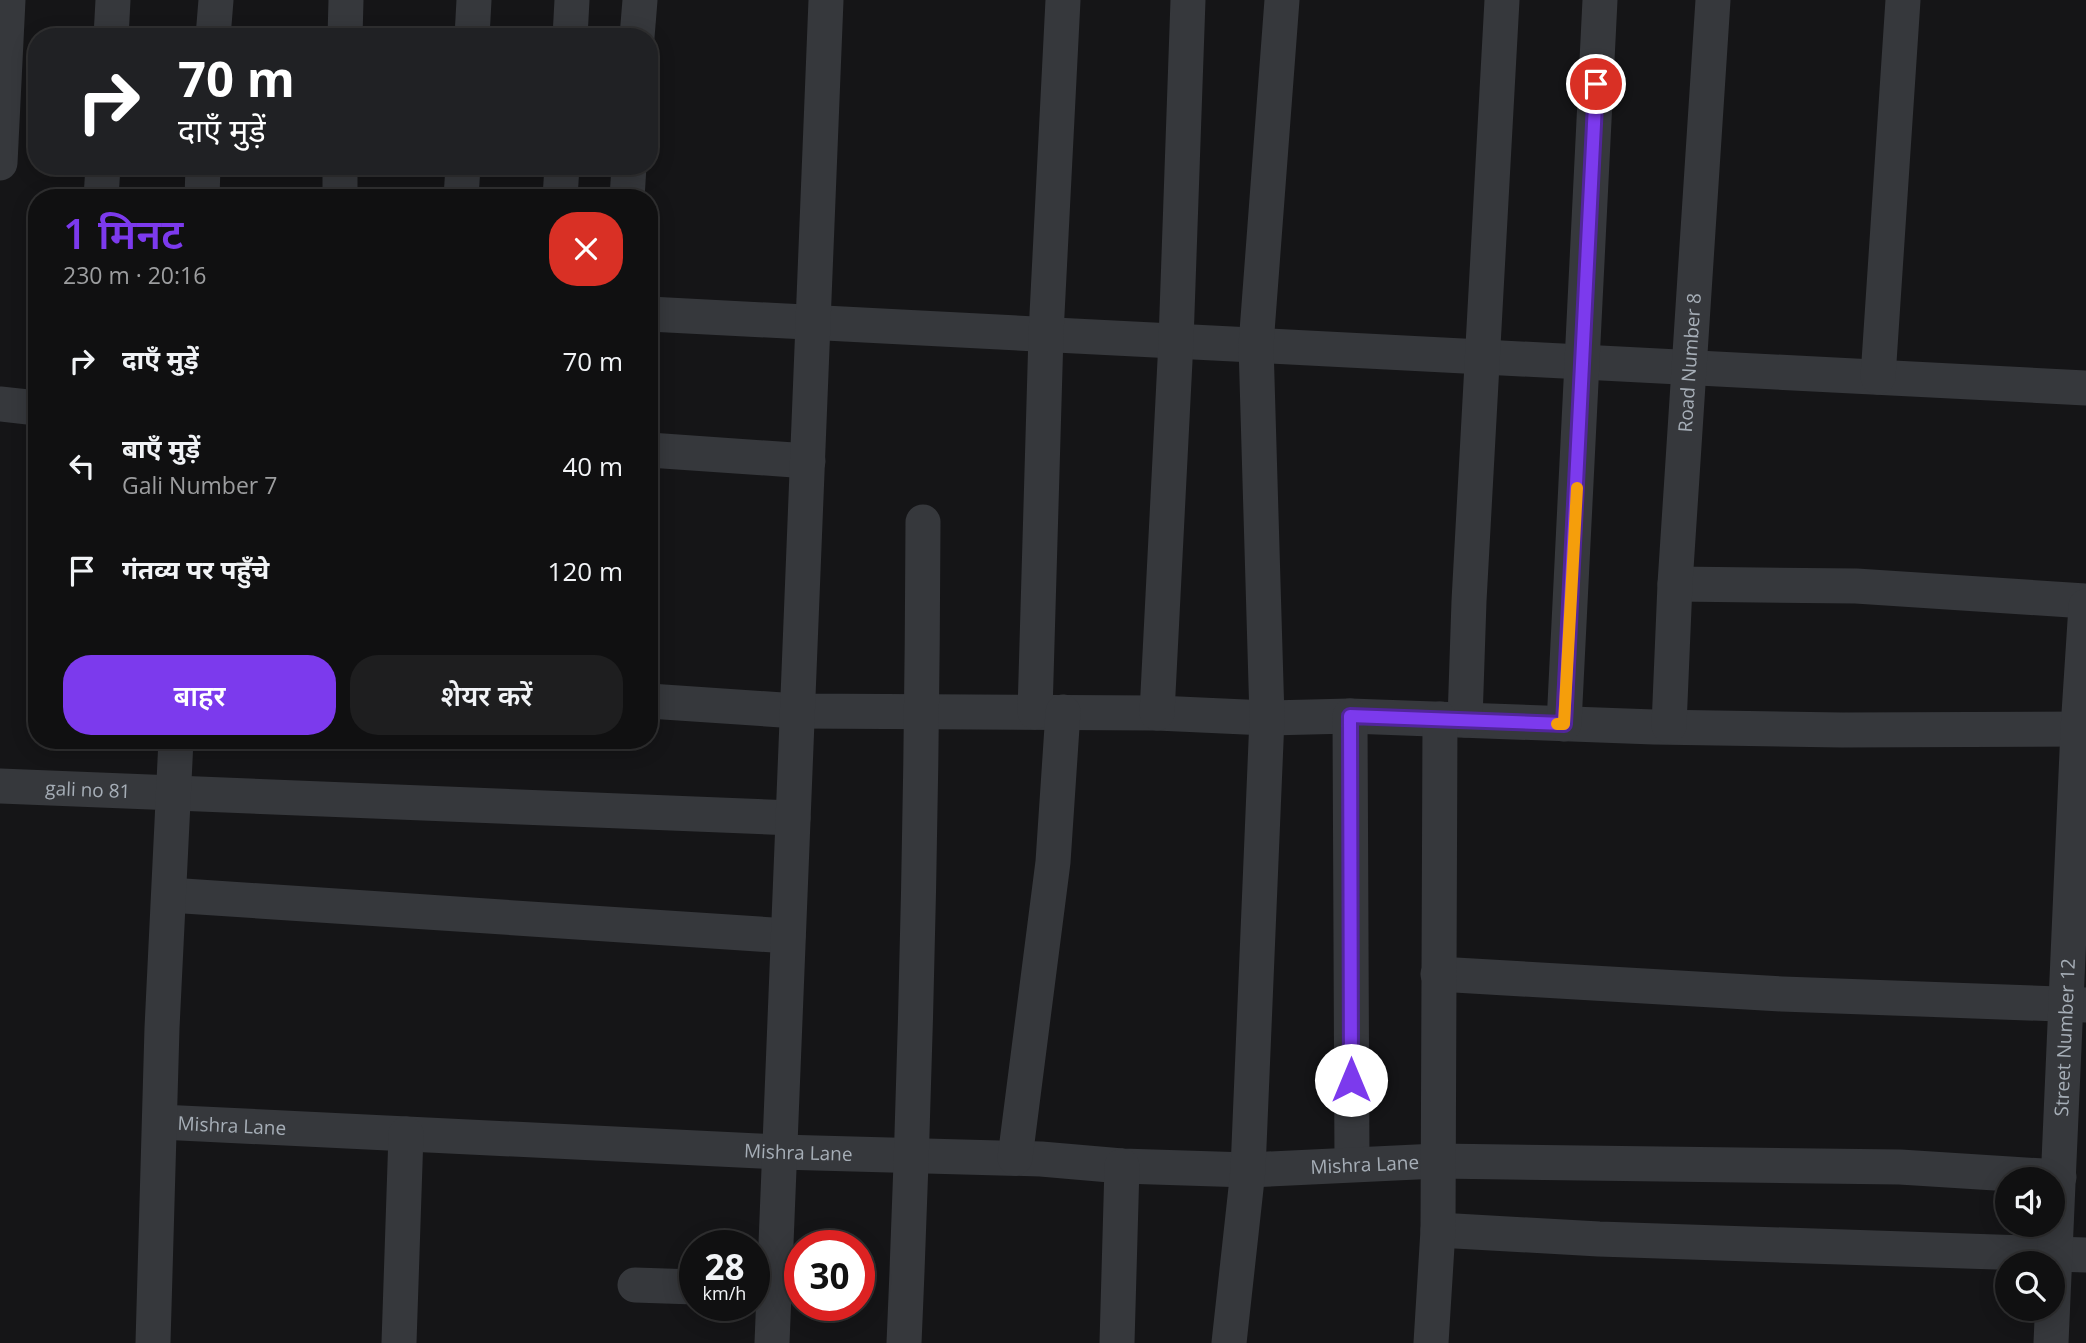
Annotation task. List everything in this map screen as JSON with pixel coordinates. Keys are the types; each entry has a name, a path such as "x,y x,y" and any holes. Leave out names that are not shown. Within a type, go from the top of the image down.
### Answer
{"street":[{"path":"0,163 8,0"},
{"path":"111,28 113,0"},
{"path":"214,28 216,0"},
{"path":"345,28 346,0"},
{"path":"472,28 474,0"},
{"path":"570,28 572,0"},
{"path":"638,28 640,0"},
{"path":"770,1238 780,1152 826,0"},
{"path":"1015,1158 1053,862 1046,334 1063,0"},
{"path":"1157,713 1176,341 1188,0"},
{"path":"1229,1343 1248,1170 1267,718 1256,345 1282,0"},
{"path":"1431,1343 1438,1230 1438,974 1453,719 1469,601 1502,0"},
{"path":"1564,724 1600,0"},
{"name":"Road Number 8","path":"1669,726 1675,584 1713,0"},
{"path":"1878,377 1903,0"},
{"path":"658,314 2086,388"},
{"path":"0,404 28,407"},
{"path":"658,451 808,461"},
{"path":"904,1343 913,1154 923,522"},
{"path":"1675,584 1856,586 2086,604"},
{"name":"Street Number 12","path":"2060,1167 2076,1004 2086,604"},
{"path":"658,702 797,711 1157,713 1267,718 1350,716 1842,730 2082,729"},
{"path":"1350,716 1352,1164"},
{"path":"153,1343 176,749"},
{"name":"gali no 81","path":"0,786 793,818"},
{"path":"169,895 788,936"},
{"path":"1438,974 1782,994 2076,1004"},
{"name":"Mishra Lane","path":"160,1122 780,1152 913,1154 1248,1170 1437,1161 1900,1167 1995,1173"},
{"path":"399,1343 406,1135"},
{"path":"1117,1343 1122,1166"},
{"name":"Street Number 12","path":"2051,1343 2071,1255 2065,1216"},
{"path":"1438,1230 1599,1239 2071,1255"},
{"path":"635,1285 679,1286"},
{"path":"769,1321 772,1343"}],"slow traffic":[{"path":"1557,724 1564,724 1577,488"}],"route":[{"path":"1351,1080 1350,716 1564,724 1596,84"}]}
